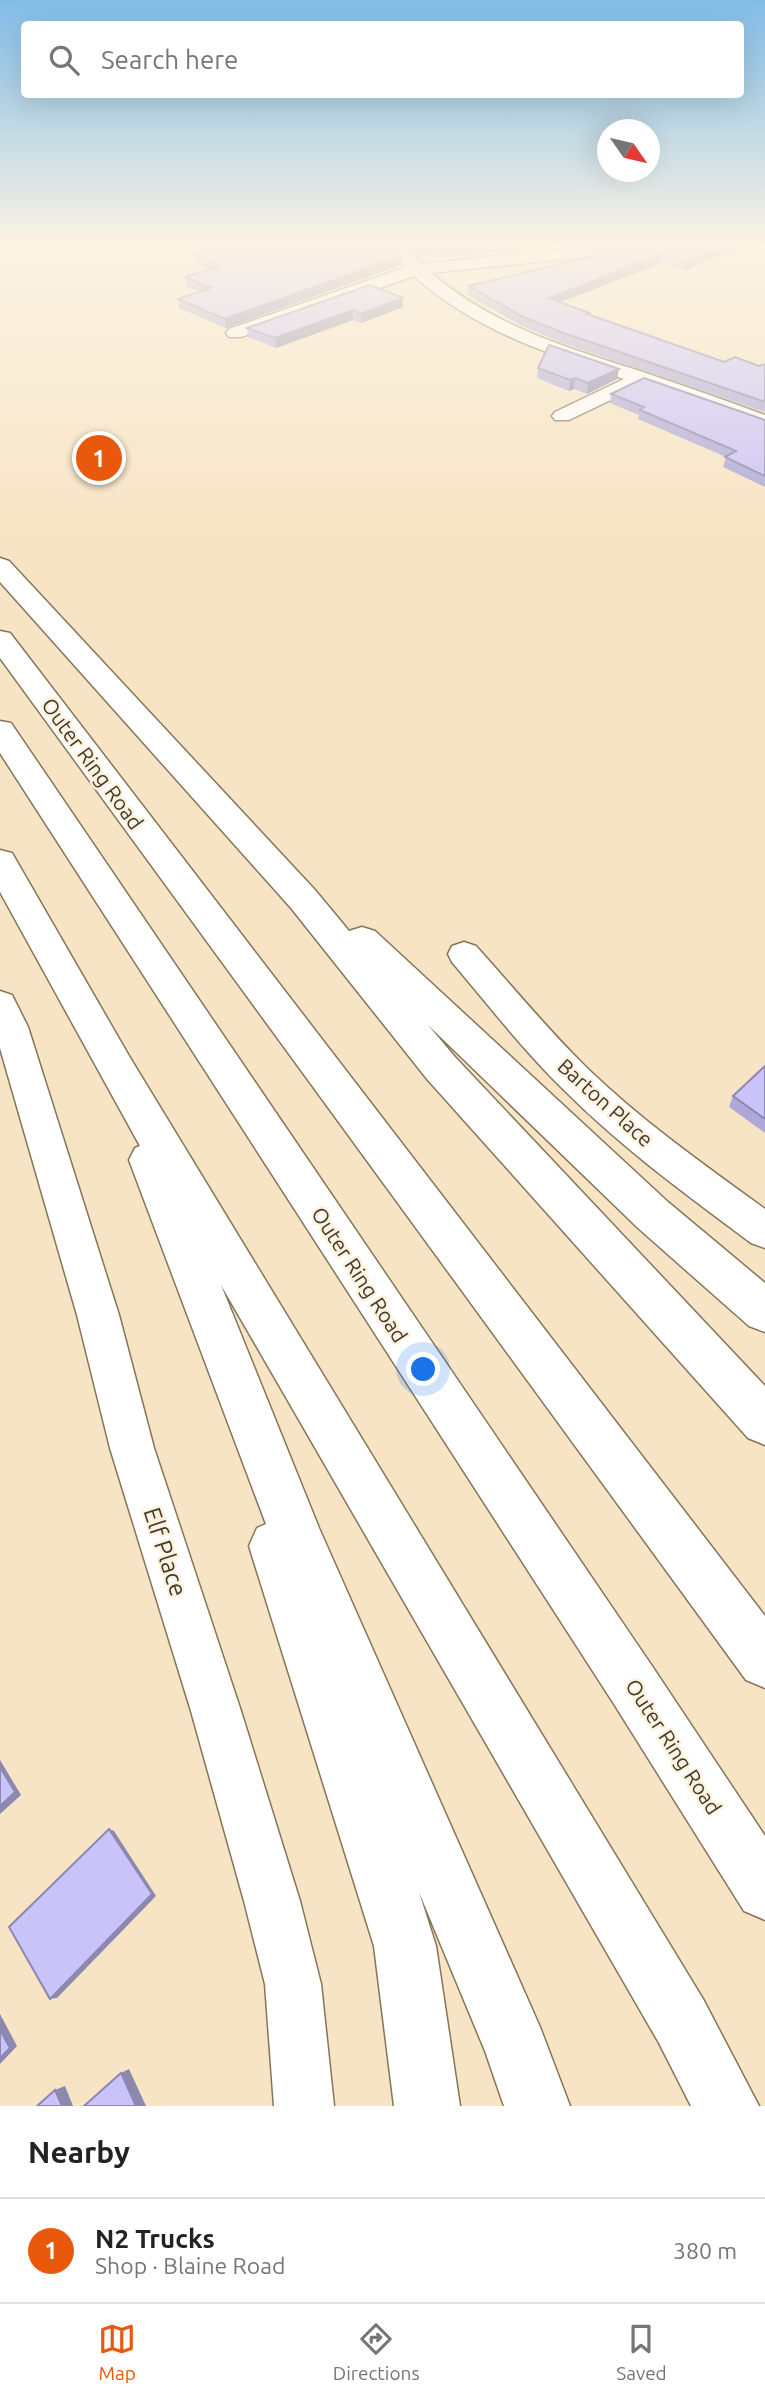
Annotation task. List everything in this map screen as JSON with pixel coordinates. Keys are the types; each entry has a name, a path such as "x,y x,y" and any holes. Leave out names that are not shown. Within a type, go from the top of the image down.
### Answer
{"highway":[{"path":"0,566 303,899 441,1068 765,1421"},
{"name":"Outer Ring Road","path":"0,639 203,916 611,1452 765,1661"},
{"name":"Outer Ring Road","path":"0,730 510,1503 634,1685 765,1890"},
{"path":"0,861 115,1067 681,2021 726,2106"},
{"path":"303,899 353,931 446,1016 653,1215 765,1311"},
{"path":"115,1067 208,1314 298,1541 517,2050 537,2106"},
{"path":"208,1314 213,1358 405,1946 427,2106"}],"street":[{"path":"538,344 765,422"},
{"path":"562,416 640,378"},
{"name":"Barton Place","path":"464,954 552,1055 590,1092 695,1180 765,1231"},
{"name":"Elf Place","path":"0,1004 11,1027 47,1143 98,1315 132,1448 208,1686 272,1901 293,1984 304,2106"}],"building":[{"path":"597,344 673,344 724,362 735,357 759,366 765,364 765,402"},
{"path":"549,345 619,369 588,383 575,378 570,380 538,368"},
{"path":"644,378 765,420 765,476 725,457 736,451 640,410 644,407 611,394"},
{"path":"765,1066 765,1119 733,1096"},
{"path":"0,1767 15,1792 0,1806"},
{"path":"109,1829 152,1894 50,1999 9,1927"},
{"path":"0,2030 10,2048 0,2058"},
{"path":"121,2073 136,2106 84,2106"},
{"path":"55,2090 62,2106 37,2106"}],"place":[{"name":"N2 Trucks","path":"99,458"}]}
